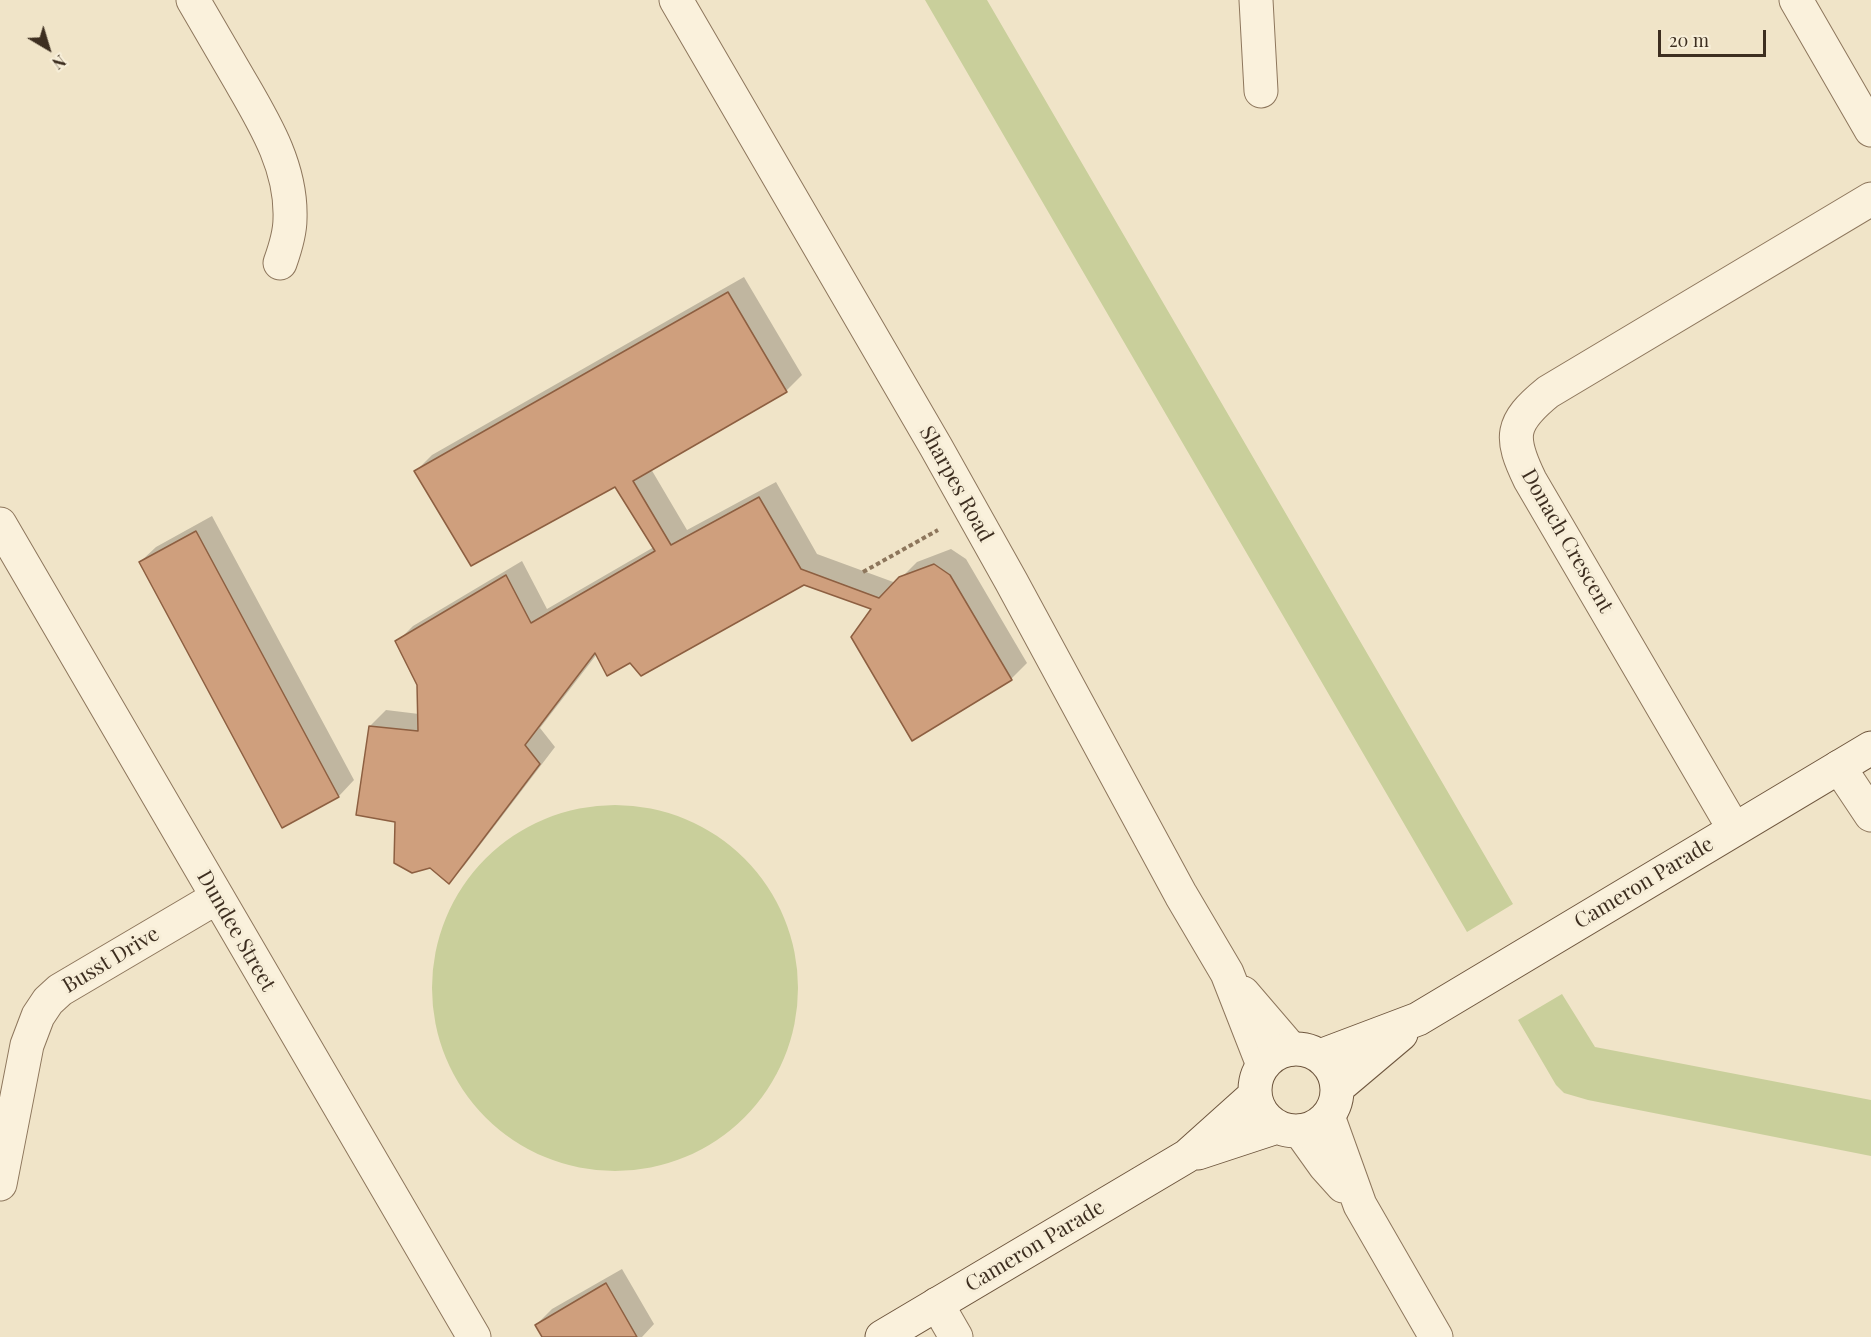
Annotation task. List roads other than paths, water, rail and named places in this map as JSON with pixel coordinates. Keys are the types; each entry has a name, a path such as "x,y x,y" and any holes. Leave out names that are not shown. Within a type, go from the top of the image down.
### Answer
{"street":[{"path":"193,0 269,129 279,155 286,184 290,219 287,243 280,263"},
{"name":"Sharpes Road","path":"676,0 948,468 1181,895 1227,973 1305,1053"},
{"path":"1256,0 1262,91"},
{"path":"1796,0 1871,130"},
{"name":"Donach Crescent","path":"1734,829 1530,480 1519,457 1516,430 1533,405 1548,392 1871,199"},
{"name":"Dundee Street","path":"0,524 474,1337"},
{"path":"1860,760 1871,816"},
{"name":"Cameron Parade","path":"882,1337 1187,1156 1311,1116 1418,1019 1734,829 1860,760"},
{"name":"Busst Drive","path":"0,1184 27,1045 38,1016 48,1000 60,990 216,898"},
{"name":"Sharpes Road","path":"1227,973 1259,1080"},
{"name":"Cameron Parade","path":"1305,1053 1418,1019"},
{"path":"1305,1053 1329,1065 1335,1076 1311,1116 1266,1119 1259,1108 1259,1080 1271,1057 1305,1053"},
{"name":"Cameron Parade","path":"1187,1156 1259,1080"},
{"path":"1311,1116 1436,1337"},
{"path":"937,1304 956,1337"}]}
